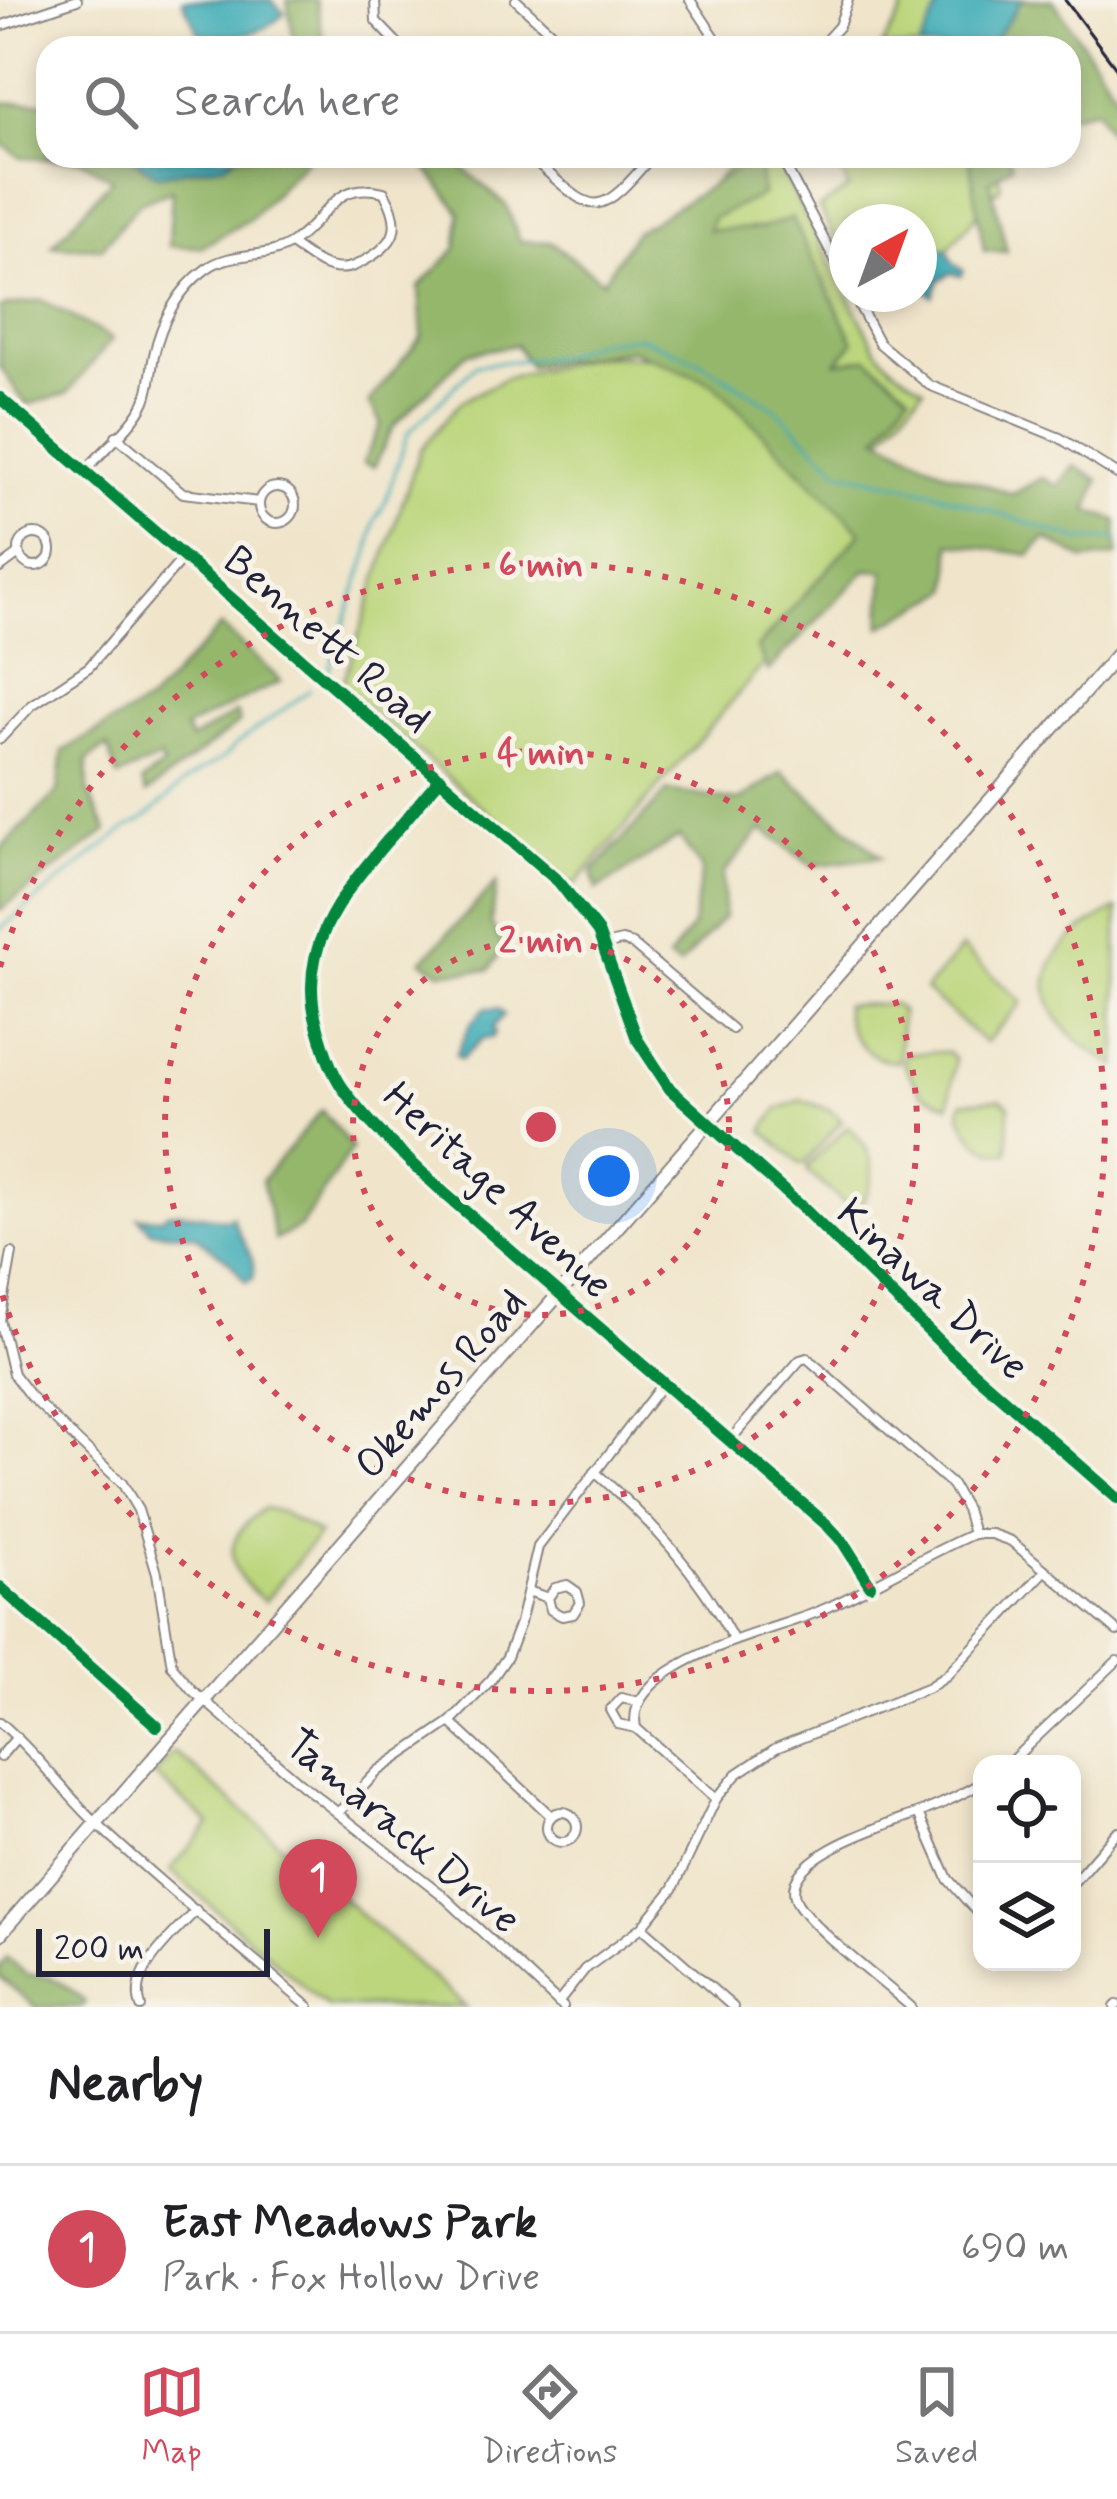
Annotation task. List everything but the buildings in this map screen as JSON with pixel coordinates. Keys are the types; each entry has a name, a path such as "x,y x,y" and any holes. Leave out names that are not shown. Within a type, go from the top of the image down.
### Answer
{"main road":[{"name":"Okemos Road","path":"0,1934 1117,655"}],"street":[{"path":"0,26 76,0"},
{"path":"375,0 376,21 390,36"},
{"path":"516,0 555,36"},
{"path":"690,0 714,36"},
{"path":"829,36 848,0"},
{"path":"543,168 596,206 610,202 641,168"},
{"path":"786,168 829,250"},
{"path":"85,471 147,397 161,327 202,271 222,259 267,254 292,244 338,197 363,187 384,192 394,209 395,231 386,250 350,268 331,268 292,244"},
{"path":"863,312 893,359 928,385 1060,438 1117,474"},
{"name":"Bennett Road","path":"0,398 559,882 604,945 647,1058 670,1089 707,1124"},
{"path":"116,436 183,494 260,502"},
{"path":"280,488 293,498 294,510 286,520 275,523 261,513 260,502 264,493 280,488"},
{"path":"0,568 19,554 21,541 32,534 44,536 51,546 50,559 39,566 27,564 19,554"},
{"path":"0,740 32,706 89,667 184,556"},
{"name":"Heritage Avenue","path":"441,778 332,909 320,932 313,966 314,1014 328,1063 361,1111 444,1193 844,1542 869,1586"},
{"path":"604,945 632,944 732,1028"},
{"name":"Kinawa Drive","path":"707,1124 804,1209 936,1340 1117,1498"},
{"name":"Tamarack Drive","path":"12,1253 0,1320 13,1374 131,1497 157,1574 172,1666 204,1700 440,1893 560,2005"},
{"path":"730,1439 802,1358 807,1358 952,1486 962,1498 973,1534"},
{"path":"338,1813 378,1771 450,1722 482,1691 507,1657 538,1547 664,1382"},
{"path":"595,1472 668,1540 734,1640"},
{"path":"636,1728 634,1713 639,1702 700,1653 822,1610 973,1534 1011,1540 1117,1631"},
{"path":"560,2005 585,1969 642,1927 680,1878 716,1799 737,1774 776,1748 947,1676 1046,1570"},
{"path":"567,1585 577,1592 580,1604 573,1614 562,1616 551,1610 548,1598 555,1588 567,1585"},
{"path":"528,1591 548,1598"},
{"path":"1018,1755 1117,1661"},
{"path":"639,1702 621,1698 611,1708 615,1722 636,1728 716,1799"},
{"path":"0,1722 96,1823 309,2007"},
{"path":"450,1722 551,1816"},
{"path":"0,1757 17,1737"},
{"path":"911,2007 805,1911 794,1890 814,1859 841,1843 973,1787"},
{"path":"562,1811 573,1816 578,1826 574,1837 563,1842 552,1838 547,1827 551,1816 562,1811"},
{"path":"920,1813 947,1879 973,1908"},
{"path":"1081,1874 1117,1832"},
{"path":"141,2007 137,1997 142,1975 197,1910"},
{"path":"642,1927 733,2007"}],"green space":[{"path":"287,0 316,0 323,36 293,36"},
{"path":"905,0 1046,0 1056,36 888,36"},
{"path":"1022,0 1053,0 1077,36 997,36"},
{"path":"1081,42 1117,95 1117,145 1095,109 1081,112"},
{"path":"36,102 36,158 21,158 0,142 0,103"},
{"path":"94,168 146,168 157,175 200,168 299,168 250,219 201,247 169,246 172,190 139,203 102,248 52,246 112,179"},
{"path":"426,168 463,168 506,205 520,241 551,242 603,281 635,232 734,171 760,168 762,195 713,218 708,230 762,228 792,218 829,292 829,312 839,312 854,342 837,362 868,358 910,393 878,436 944,471 1013,494 1042,478 1058,486 1074,466 1099,480 1088,511 1117,520 1117,556 1084,560 1045,538 1030,555 951,543 950,590 881,627 884,571 866,570 768,671 757,648 861,532 713,383 631,350 529,366 516,345 467,353 393,427 374,467 363,463 381,424 369,402 422,336 419,287 457,248 460,212"},
{"path":"728,168 779,168 829,260 829,312 857,312 876,348 924,388 832,496 875,534 573,887 342,685 420,450 460,402 506,378 597,356 666,357 612,289"},
{"path":"840,168 997,168 1001,186 937,262 937,204 829,204 829,227 819,208 849,188"},
{"path":"971,168 1008,168 990,181 1007,252 984,251"},
{"path":"42,300 112,339 67,394 26,405 0,366 0,307"},
{"path":"221,626 281,681 185,728 191,740 236,713 240,722 146,794 142,782 163,766 160,758 118,777 107,746 87,761 88,792 107,831 0,910 0,849 58,792 63,751 149,702"},
{"path":"782,772 881,857 812,866 762,829 723,874 724,917 679,966 668,959 692,927 702,869 679,837 597,890 592,872 667,791 739,801"},
{"path":"497,882 491,923 503,947 490,970 441,972 422,961"},
{"path":"1117,909 1117,1066 1065,1028 1047,987 1051,966 1064,946"},
{"path":"962,948 1022,1002 985,1043 925,990"},
{"path":"893,1004 901,1011 899,1062 877,1057 860,1044 849,1026 845,1005"},
{"path":"947,1052 955,1059 949,1105 921,1093 904,1065 906,1053"},
{"path":"1001,1099 1009,1106 1008,1153 990,1150 977,1141 960,1111 962,1102"},
{"path":"801,1100 831,1110 842,1121 800,1164 763,1130 778,1109"},
{"path":"322,1110 352,1148 301,1226 275,1240 262,1180"},
{"path":"848,1126 865,1146 872,1168 869,1190 854,1212 807,1167"},
{"path":"264,1508 281,1512 319,1534 265,1601 241,1577 232,1554 240,1532"},
{"path":"174,1752 466,2007 328,2007 170,1870 210,1824 154,1775"},
{"path":"7,1958 27,1975 59,1982 85,2002 81,2007 35,2007 0,1977"}],"water":[{"path":"182,0 271,0 284,13 256,31 210,35 199,33"},
{"path":"942,0 1022,0 997,36 925,36"},
{"path":"146,168 200,168 157,175"},
{"path":"937,247 947,249 953,263 964,271 939,280 937,285"},
{"path":"485,1008 499,1009 504,1015 493,1027 492,1038 483,1038 461,1059 456,1055 470,1025"},
{"path":"180,1212 232,1216 250,1255 253,1279 246,1282 229,1261 195,1235 151,1231 138,1217 162,1218"}],"waterway":[{"path":"328,672 369,552 375,520 408,433 476,365 560,356 595,342 640,337 701,362 775,408 840,471 933,492 1079,540 1117,539"},
{"path":"0,929 187,780 310,690"}],"railway":[{"path":"1065,0 1117,69"}],"cycle path":[{"path":"0,398 559,882 598,932 637,1039 670,1089 804,1209 950,1352 1117,1498"},
{"path":"441,778 353,883 317,949 312,1000 334,1073 365,1116 444,1193 827,1525 870,1585"},
{"path":"0,1587 157,1726"}],"place":[{"name":"East Meadows Park","path":"318,1938"}]}
